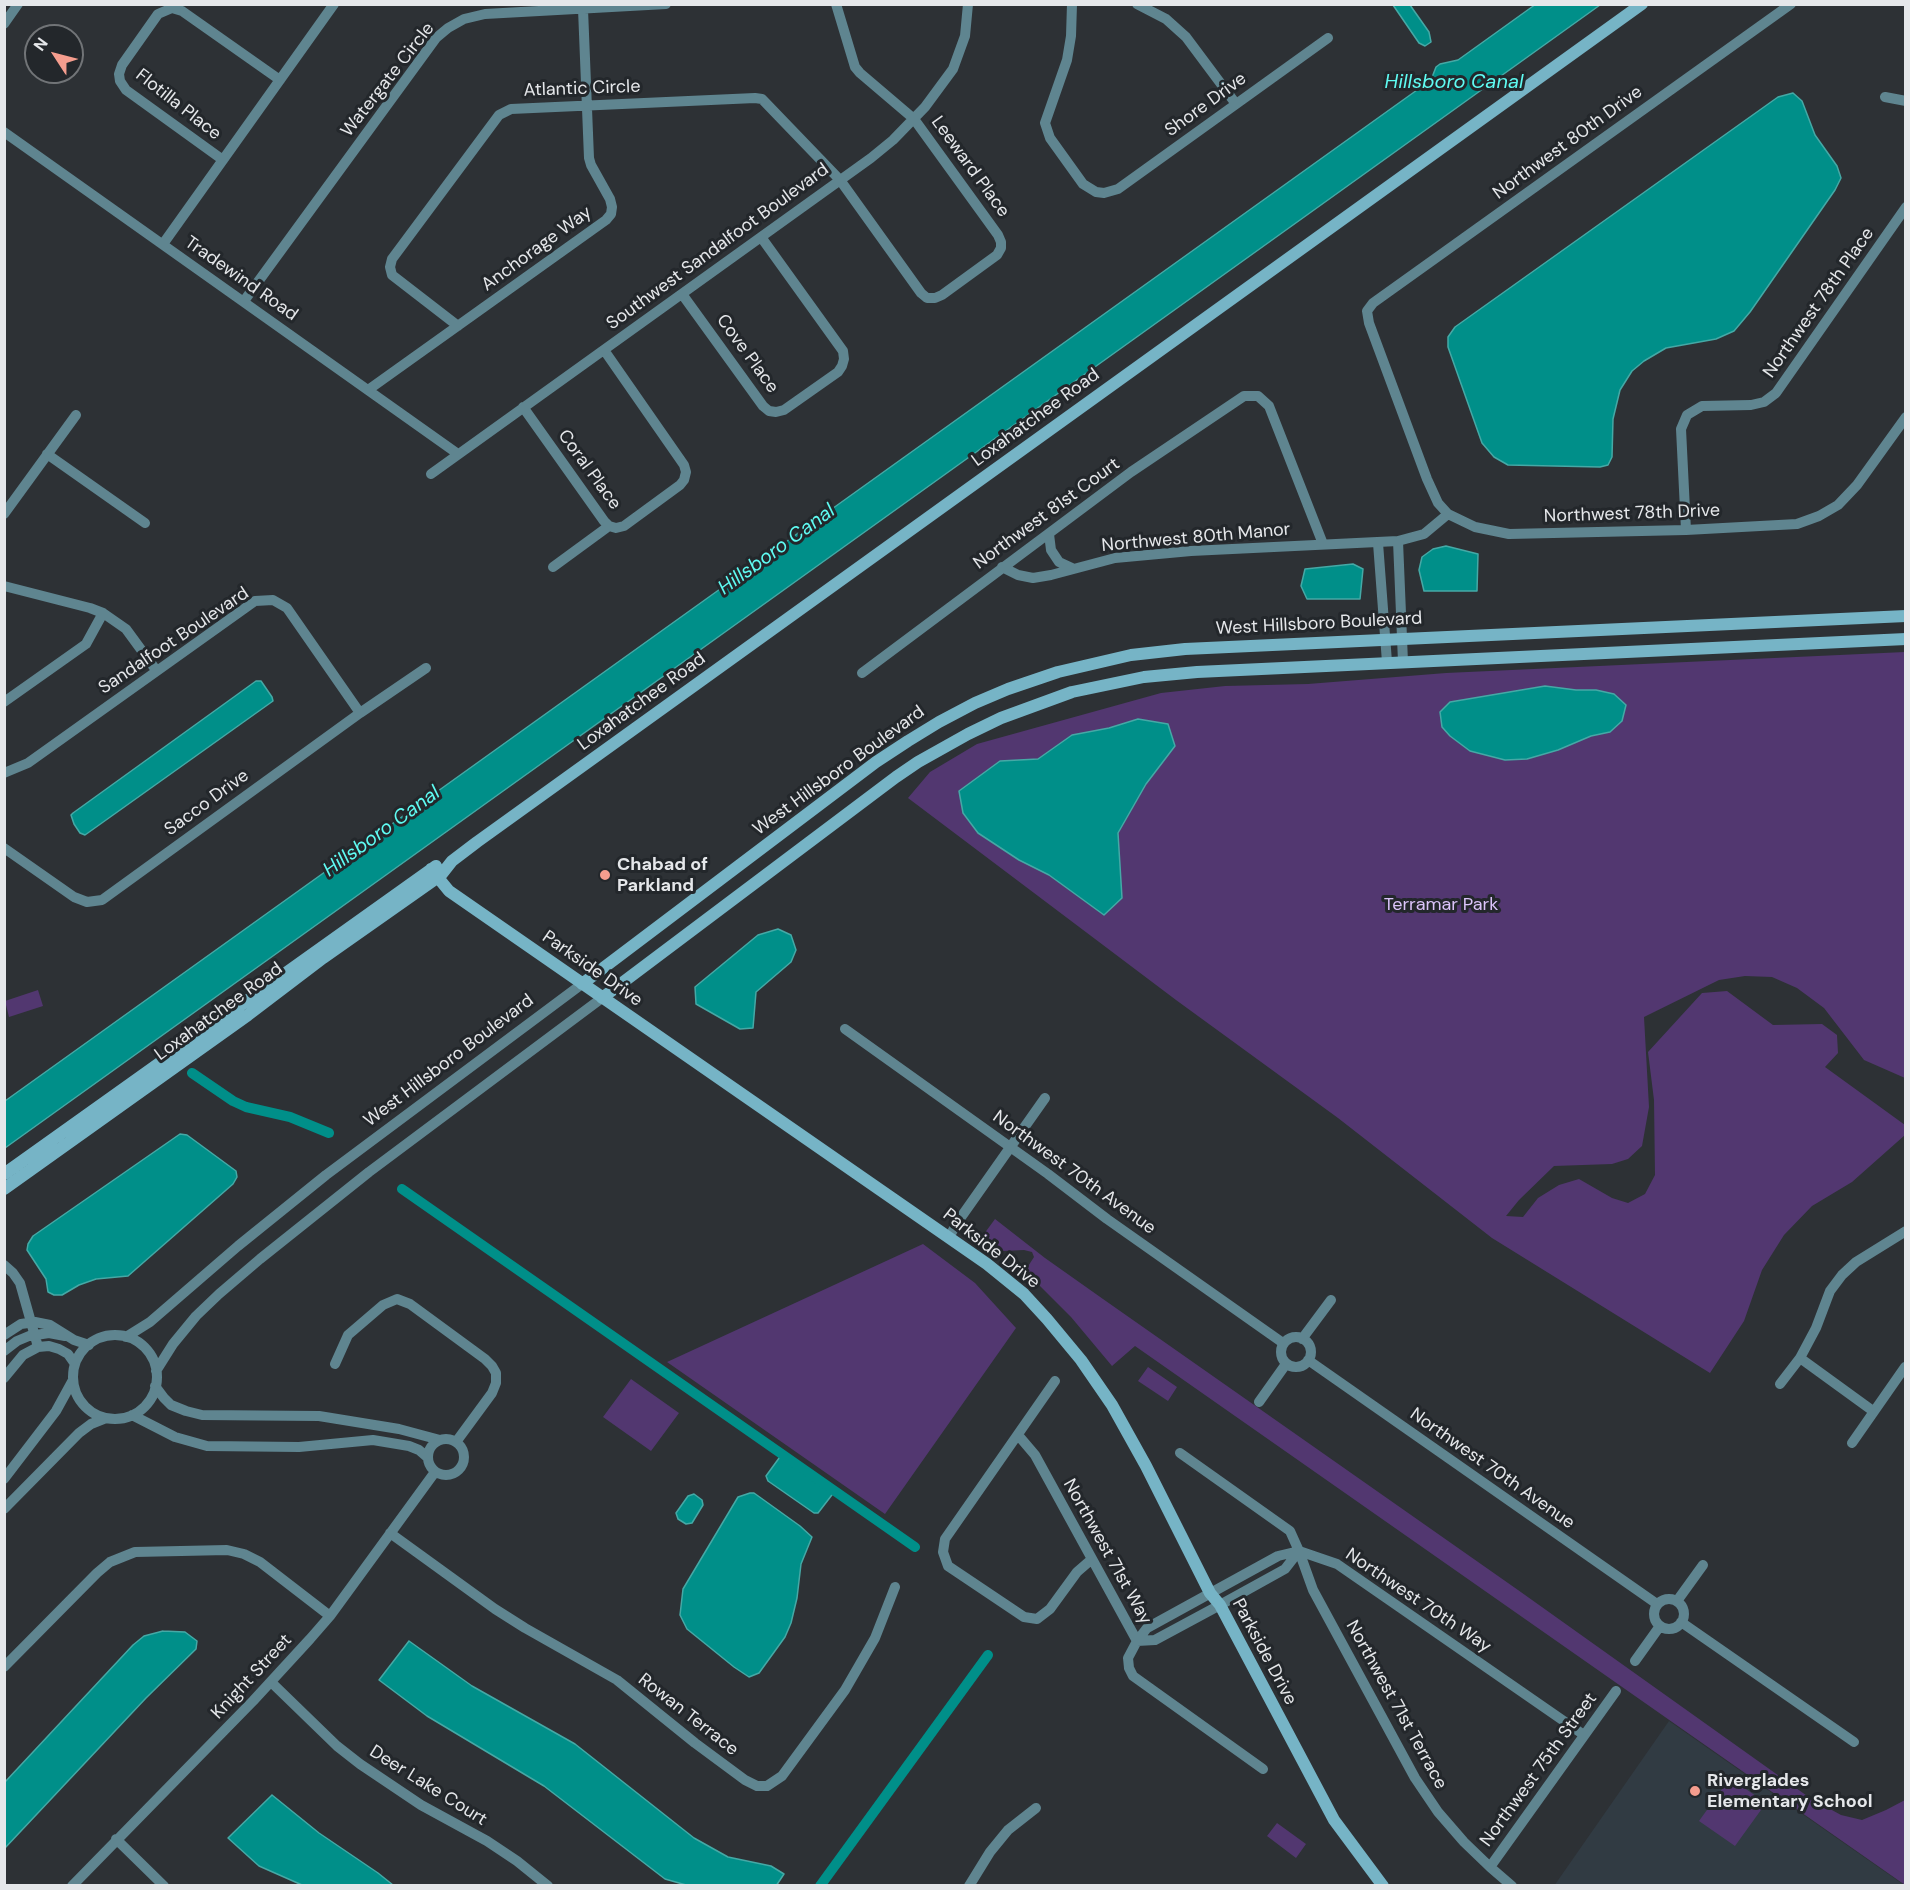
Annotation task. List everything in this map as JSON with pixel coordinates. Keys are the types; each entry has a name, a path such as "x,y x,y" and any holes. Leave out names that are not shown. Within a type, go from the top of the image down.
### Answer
{"street":[{"path":"4,24 18,4"},
{"path":"163,244 334,4"},
{"name":"Watergate Circle","path":"244,301 422,57 442,33 464,19 474,16 666,4"},
{"path":"836,4 855,67 914,119"},
{"name":"Southwest Sandalfoot Boulevard","path":"431,474 893,140 914,119 953,69 965,36 968,4"},
{"name":"Shore Drive","path":"1072,4 1071,36 1062,76 1046,117 1047,132 1083,184 1101,193 1118,189 1328,38"},
{"path":"1137,4 1166,19 1186,37 1236,104"},
{"name":"Loxahatchee Road","path":"4,1189 434,874 1642,4"},
{"name":"Northwest 80th Drive","path":"1448,514 1438,503 1427,479 1369,322 1367,311 1373,303 1791,4"},
{"name":"Flotilla Place","path":"223,160 126,90 120,81 122,65 158,14 172,8 182,11 280,80"},
{"name":"Anchorage Way","path":"368,390 611,214 610,199 591,165 590,158 583,9"},
{"path":"1886,97 1905,101"},
{"name":"Atlantic Circle","path":"458,326 392,275 390,267 392,259 499,115 511,109 762,99 840,180"},
{"name":"Leeward Place","path":"840,180 921,293 927,298 942,295 997,255 1001,248 998,235 914,119"},
{"name":"Tradewind Road","path":"4,132 458,454"},
{"name":"Northwest 78th Place","path":"1686,530 1681,429 1688,415 1702,406 1751,405 1764,402 1776,393 1905,207"},
{"name":"Cove Place","path":"682,294 763,406 769,411 776,412 784,410 802,398 838,372 844,359 843,351 761,237"},
{"name":"Coral Place","path":"524,407 604,521 616,528 624,526 680,485 686,472 684,465 604,350"},
{"name":"Northwest 81st Court","path":"862,673 1131,472 1244,396 1258,396 1269,406 1323,544"},
{"path":"4,514 76,415"},
{"name":"Northwest 78th Drive","path":"1448,514 1474,527 1509,534 1686,530 1797,524 1819,516 1838,505 1857,485 1905,417"},
{"path":"47,454 145,523"},
{"path":"1323,544 1398,542 1424,534 1448,514"},
{"path":"553,567 609,526"},
{"path":"1050,534 1051,550 1059,562 1072,568"},
{"path":"1398,542 1403,662"},
{"path":"1378,543 1387,662"},
{"name":"Northwest 80th Manor","path":"1002,567 1018,575 1033,578 1126,557 1323,544"},
{"path":"4,586 103,613 126,629 156,670"},
{"name":"Sandalfoot Boulevard","path":"4,774 28,763 255,601 273,600 287,608 360,713"},
{"path":"4,702 86,644 103,613"},
{"name":"West Hillsboro Boulevard","path":"126,1337 150,1322 238,1246 326,1175 876,762 923,731 975,703 1040,678 1093,663 1131,655 1185,649 1905,616"},
{"path":"156,1371 173,1344 196,1316 219,1294 362,1177 896,777 933,753 1001,718 1072,692 1144,677 1197,672 1905,639"},
{"name":"Sacco Drive","path":"4,848 74,897 87,902 102,900 360,713 426,668"},
{"name":"Loxahatchee Road","path":"4,1174 434,874"},
{"name":"Parkside Drive","path":"434,874 449,891 987,1264 1024,1294 1081,1360 1118,1415 1210,1593 1220,1605 1334,1820 1383,1886"},
{"name":"Northwest 70th Avenue","path":"845,1029 1283,1343"},
{"path":"949,1238 959,1220 1045,1098"},
{"path":"1780,1384 1800,1358 1816,1328 1830,1291 1842,1275 1856,1262 1905,1231"},
{"path":"4,1265 20,1283 38,1347"},
{"path":"335,1364 348,1335 383,1305 397,1299 410,1304 485,1359 496,1373 496,1383 492,1393 456,1442"},
{"path":"1302,1339 1331,1300"},
{"path":"4,1335 17,1326 31,1322 50,1325 88,1345"},
{"path":"4,1351 17,1341 35,1334 68,1336"},
{"path":"4,1479 56,1411 73,1380 75,1364 88,1345 107,1336 126,1337 143,1347 152,1358 156,1371 155,1386 147,1403 139,1412 125,1418 106,1418 91,1412 77,1395 73,1380"},
{"path":"1290,1338 1302,1339 1311,1350 1308,1360 1300,1366 1286,1364 1281,1356 1283,1343 1290,1338"},
{"path":"4,1378 23,1355 38,1347 57,1348 68,1354 75,1364"},
{"path":"1800,1358 1873,1411"},
{"name":"Northwest 70th Avenue","path":"1308,1360 1657,1604"},
{"path":"1259,1402 1286,1364"},
{"path":"1852,1443 1905,1367"},
{"path":"1055,1381 945,1539 943,1552 948,1566 1024,1617 1037,1619 1050,1609 1077,1572 1092,1559"},
{"path":"132,1415 176,1437 207,1446 299,1448 373,1440 419,1450 427,1457 435,1472 448,1475 460,1468 464,1459 464,1454 456,1442 399,1429 319,1416 202,1415 171,1404 155,1386"},
{"path":"4,1509 74,1437 91,1424 106,1418"},
{"name":"Northwest 71st Way","path":"1018,1435 1035,1455 1137,1641 1128,1658 1133,1676 1263,1769"},
{"path":"427,1457 431,1447 440,1440"},
{"path":"1180,1453 1290,1531 1299,1551"},
{"name":"Knight Street","path":"72,1886 271,1682 330,1616 435,1472"},
{"name":"Rowan Terrace","path":"390,1533 495,1609 617,1680 695,1743 745,1780 757,1786 766,1786 782,1776 845,1689 875,1638 895,1587"},
{"path":"4,1667 97,1573 110,1562 135,1552 228,1550 244,1554 260,1562 330,1616"},
{"path":"1137,1641 1147,1628 1157,1622 1278,1556 1299,1551"},
{"path":"1137,1641 1155,1640 1271,1577 1285,1569 1299,1551"},
{"name":"Northwest 70th Way","path":"1299,1551 1337,1564 1584,1735"},
{"name":"Northwest 71st Terrace","path":"1299,1551 1313,1590 1415,1778 1438,1812 1490,1867 1512,1886"},
{"path":"1265,1563 1271,1577"},
{"path":"1677,1601 1703,1566"},
{"path":"1666,1599 1677,1601 1684,1613 1681,1622 1671,1628 1660,1626 1654,1616 1657,1604 1666,1599"},
{"path":"1157,1622 1164,1635"},
{"path":"1681,1622 1854,1742"},
{"path":"1635,1661 1660,1626"},
{"name":"Deer Lake Court","path":"271,1682 337,1746 360,1764 421,1805 487,1841 548,1886"},
{"name":"Northwest 75th Street","path":"1490,1867 1616,1691"},
{"path":"969,1886 990,1852 1008,1830 1036,1808"},
{"path":"117,1839 164,1886"}],"shaded area":[{"name":"Riverglades Elementary School","path":"1669,1721 1904,1885 1554,1886"}],"green space":[{"name":"Terramar Park","path":"1905,652 1905,1078 1864,1060 1824,1008 1797,988 1772,977 1745,976 1719,980 1644,1017 1649,1107 1642,1146 1628,1159 1612,1164 1554,1166 1506,1216 1523,1217 1538,1198 1559,1185 1579,1179 1612,1198 1628,1203 1645,1194 1655,1175 1654,1100 1648,1052 1702,993 1727,991 1773,1025 1822,1024 1837,1035 1838,1053 1825,1067 1905,1125 1905,1135 1852,1182 1812,1206 1784,1235 1762,1270 1744,1321 1710,1373 1492,1238 1338,1118 1176,1000 908,798 930,772 977,744 1161,693 1225,686 1308,684 1446,673"},
{"path":"38,990 43,1006 9,1017 5,1001"},
{"path":"995,1219 1045,1258 1810,1798 1841,1815 1862,1820 1905,1800 1905,1885 1135,1346 1112,1366 1071,1317 1025,1271 1034,1257 1032,1252 1003,1251 984,1234"},
{"path":"923,1244 975,1283 1016,1328 885,1514 667,1362"},
{"path":"1148,1367 1177,1387 1168,1401 1138,1381"},
{"path":"631,1379 679,1413 651,1451 603,1417"},
{"path":"1730,1778 1766,1803 1735,1846 1699,1821"},
{"path":"1277,1823 1306,1844 1296,1858 1267,1836"}],"water":[{"name":"Hillsboro Canal","path":"1536,4 1600,5 5,1148 5,1101 1431,80 1436,67 1440,64 1458,60"},
{"path":"1393,5 1410,5 1429,32 1431,42 1425,46 1419,43"},
{"path":"1793,93 1802,101 1815,135 1837,166 1841,178 1750,312 1734,331 1716,339 1666,348 1632,371 1620,390 1613,419 1612,457 1608,465 1600,467 1508,465 1494,457 1482,443 1448,347 1448,337 1455,327 1778,97"},
{"path":"1446,546 1478,554 1477,591 1424,591 1419,570 1422,557 1433,549"},
{"path":"1353,564 1363,569 1360,599 1307,599 1301,586 1305,569"},
{"path":"256,681 261,681 273,701 85,835 80,833 74,824 71,815 73,813"},
{"path":"1545,686 1596,690 1614,694 1626,705 1622,721 1610,732 1591,736 1558,750 1527,759 1505,760 1470,751 1442,727 1440,712 1450,702"},
{"path":"1138,719 1168,724 1175,746 1146,784 1118,833 1122,898 1104,915 1049,875 1019,860 978,833 963,813 959,791 1000,761 1038,759 1072,735 1109,728"},
{"path":"778,929 791,935 796,950 791,962 756,992 753,1028 740,1029 696,1004 695,987 758,935"},
{"path":"180,1134 187,1135 236,1171 237,1177 233,1184 128,1276 96,1279 79,1285 62,1295 48,1292 46,1279 27,1250 33,1236"},
{"path":"782,1454 835,1491 818,1513 814,1513 768,1481 766,1476"},
{"path":"754,1493 812,1537 801,1564 797,1598 785,1637 759,1673 749,1677 687,1629 680,1615 683,1589 738,1497"},
{"path":"694,1494 702,1500 703,1505 692,1523 686,1524 678,1519 676,1513 688,1496"},
{"path":"163,1631 185,1632 197,1641 196,1649 146,1698 5,1848 5,1782 133,1645 144,1636"},
{"path":"409,1641 472,1686 575,1744 694,1838 728,1857 771,1866 784,1874 776,1886 686,1885 665,1879 544,1786 427,1716 379,1680"},
{"path":"272,1795 319,1833 393,1885 302,1885 259,1866 228,1838"}],"waterway":[{"path":"192,1073 233,1101 246,1107 290,1117 329,1133"},
{"path":"402,1189 915,1547"},
{"path":"820,1886 988,1655"}],"place":[{"name":"Chabad of Parkland","path":"605,875"},
{"name":"Riverglades Elementary School","path":"1695,1791"}]}
